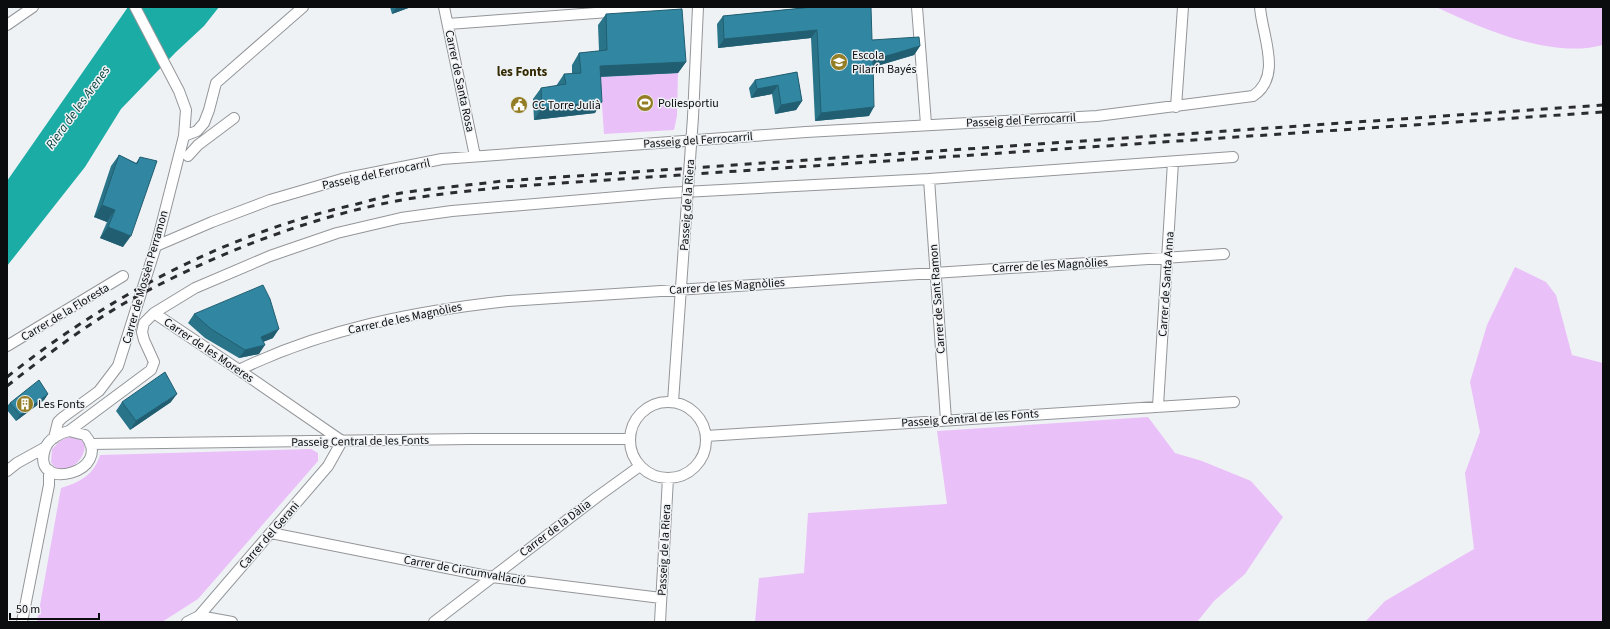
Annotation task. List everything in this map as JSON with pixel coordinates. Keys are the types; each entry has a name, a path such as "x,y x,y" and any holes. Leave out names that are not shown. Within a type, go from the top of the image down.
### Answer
{"street":[{"path":"7,25 33,7"},
{"name":"Carrer de Mossèn Perramon","path":"54,438 58,422 99,391 113,376 118,366 156,246 184,136 186,110 179,91 135,7"},
{"path":"184,136 197,131 204,123 209,110 214,87 219,79 303,7"},
{"name":"Carrer de Santa Rosa","path":"444,7 475,156"},
{"path":"448,24 676,7"},
{"name":"Passeig de la Riera","path":"673,402 693,117 698,7"},
{"path":"917,7 926,124"},
{"path":"1176,107 1184,7"},
{"name":"Passeig del Ferrocarril","path":"156,246 212,222 270,200 342,179 442,159 926,124 1097,116 1252,96 1264,86 1268,76 1269,59 1260,7"},
{"path":"188,156 198,145 234,118"},
{"path":"154,313 195,288 270,256 337,233 401,218 452,211 665,193 929,179 1233,157"},
{"name":"Carrer de Santa Anna","path":"1158,406 1173,162"},
{"name":"Carrer de Sant Ramon","path":"929,179 946,420"},
{"name":"Carrer de les Magnòlies","path":"239,370 289,349 341,332 405,316 461,306 508,301 1224,254"},
{"name":"Carrer de la Floresta","path":"7,346 123,276"},
{"name":"Carrer de les Moreres","path":"69,431 151,370 154,362 142,332 144,323 154,313 342,441"},
{"path":"673,402 691,409 699,417 706,436 705,451 698,464 682,476 668,478 650,474 640,466 632,452 630,440 635,421 641,413 657,403 673,402"},
{"name":"Passeig Central de les Fonts","path":"706,436 1234,402"},
{"path":"7,471 17,463 46,446 54,438 69,431 85,435 91,449 88,460 75,472 58,474 49,470"},
{"name":"Passeig Central de les Fonts","path":"90,444 471,439 630,440"},
{"name":"Carrer del Gerani","path":"187,622 199,616 271,533 328,466 342,441"},
{"path":"22,622 48,491 49,470 44,459 46,446"},
{"name":"Carrer de la Dàlia","path":"434,622 640,466"},
{"name":"Passeig de la Riera","path":"660,622 668,478"},
{"name":"Carrer de Circumval·lació","path":"271,533 492,577 661,598"},
{"path":"199,616 232,622"}],"shaded area":[{"path":"1436,7 1603,7 1603,45 1583,48 1562,48 1518,40 1474,24"},
{"path":"678,73 677,116 674,130 604,134 600,77"},
{"path":"1515,267 1546,282 1556,295 1572,355 1603,363 1603,622 1365,622 1385,601 1474,549 1465,473 1480,432 1470,382 1487,325"},
{"path":"1148,417 1175,453 1202,461 1251,481 1283,517 1245,574 1214,601 1197,622 755,622 759,578 804,573 808,513 947,504 937,431"},
{"path":"70,437 80,439 84,445 84,452 80,460 73,466 65,469 58,468 51,462 52,449 61,440"},
{"path":"311,449 318,453 318,461 198,599 162,622 37,622 61,488 80,480 90,473 100,455"}],"water":[{"name":"Riera de les Arenes","path":"128,7 219,7 204,26 176,52 121,109 85,167 7,266 7,181"}],"building":[{"path":"813,7 871,7 872,40 919,37 920,46 873,60 874,107 821,113 817,30 724,39 723,16"},
{"path":"682,9 686,62 600,66 602,102 542,108 541,88 566,84 564,74 581,73 579,53 607,50 606,14"},
{"path":"797,72 802,101 781,105 778,85 757,89 755,80"},
{"path":"119,155 137,164 140,157 157,161 131,236 108,227 115,210 102,205"},
{"path":"263,285 270,299 279,329 261,337 265,345 245,350 211,329 194,314"},
{"path":"165,372 177,394 136,421 122,402"},
{"name":"Les Fonts","path":"39,380 48,394 20,415 10,403"}],"railway":[{"path":"7,377 46,347 87,319 172,271 217,250 262,232 309,216 401,193 503,181 1603,105"},
{"path":"7,386 64,343 108,313 189,270 223,255 294,228 366,207 402,200 504,187 1603,112"}],"place":[{"name":"Escola Pilarín Bayés","path":"839,62"},
{"name":"Poliesportiu","path":"645,103"},
{"name":"CC Torre Julià","path":"519,105"},
{"name":"Les Fonts","path":"25,404"}],"district":[{"name":"les Fonts","path":"522,71"}]}
